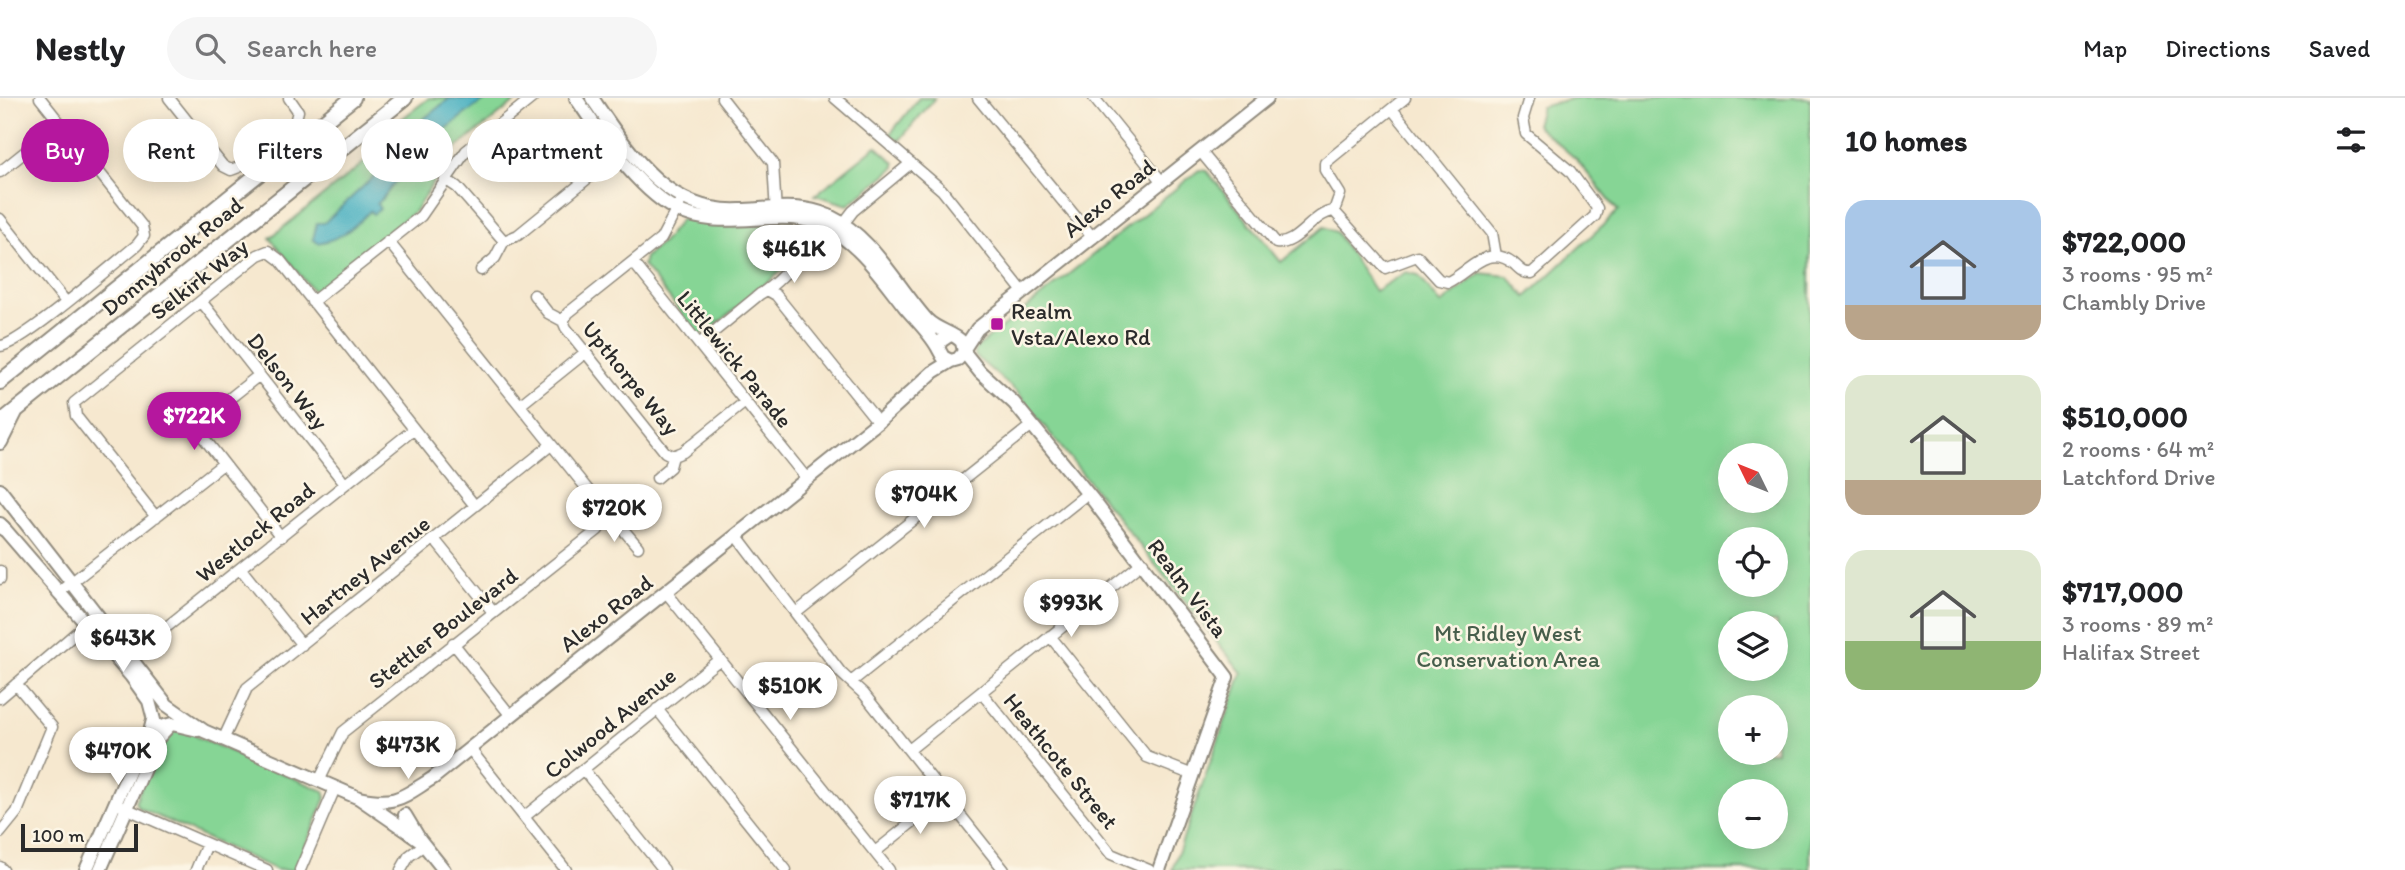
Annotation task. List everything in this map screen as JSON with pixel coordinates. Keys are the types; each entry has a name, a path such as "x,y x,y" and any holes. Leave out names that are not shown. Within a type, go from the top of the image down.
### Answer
{"main road":[{"name":"Donnybrook Road","path":"0,382 353,98"},
{"name":"Donnybrook Road","path":"0,423 405,98"},
{"path":"0,442 16,411"}],"street":[{"path":"40,98 56,119"},
{"path":"169,98 223,166 231,170 239,167 295,123 298,111 289,98"},
{"path":"453,168 466,151 531,98"},
{"path":"576,98 595,119"},
{"path":"592,98 604,119"},
{"path":"722,98 773,163 776,212"},
{"path":"835,98 942,190 1024,293"},
{"path":"978,98 1093,238"},
{"path":"1094,98 1162,182"},
{"name":"Alexo Road","path":"396,810 878,422 933,372 959,356 977,329 1267,98"},
{"path":"1334,211 1340,194 1325,170 1325,163 1405,98"},
{"path":"1334,211 1385,268 1417,256 1439,280 1448,282 1482,258 1496,256 1507,259 1524,273 1532,273 1597,213 1596,204 1570,171 1526,134 1523,124 1529,98"},
{"path":"1392,109 1492,233 1496,256"},
{"path":"1200,152 1276,243 1288,241 1322,214 1334,211"},
{"path":"0,172 21,155"},
{"path":"627,157 654,193 718,220 776,212 804,209 843,224 871,249 927,319 962,342 959,356 939,351 859,250 845,238 806,220 776,212"},
{"path":"843,224 853,211 911,163"},
{"path":"0,346 12,343 66,302 137,246 144,236 142,226 107,182"},
{"path":"312,302 421,216 443,182"},
{"path":"450,182 457,187 504,241"},
{"path":"481,270 495,258 504,241 518,235 583,182"},
{"name":"Upthorpe Way","path":"563,321 568,313 666,233 679,204"},
{"path":"0,219 66,302"},
{"path":"388,241 604,510 605,517 616,520 638,547"},
{"name":"Selkirk Way","path":"156,517 76,416 74,404 258,255 268,251 280,260 475,506"},
{"path":"699,344 760,294 769,291 775,280 798,261"},
{"name":"Littlewick Parade","path":"633,262 807,479"},
{"path":"769,291 776,295 878,422"},
{"name":"Upthorpe Way","path":"534,295 548,313 563,321 665,452 673,456 683,452 746,402"},
{"name":"Delson Way","path":"201,301 345,484"},
{"name":"Alexo Road","path":"953,336 977,329"},
{"path":"939,351 941,341 953,336"},
{"name":"Alexo Road","path":"933,372 939,351"},
{"path":"520,405 586,352"},
{"name":"Realm Vista","path":"959,356 1007,396 1032,425 1143,562 1227,677 1159,870"},
{"path":"258,376 210,414 200,427 203,439 281,537"},
{"path":"797,612 1032,425"},
{"name":"Westlock Road","path":"126,660 413,430"},
{"name":"Hartney Avenue","path":"223,740 244,692 551,445"},
{"name":"Upthorpe Way","path":"657,478 670,467 673,456"},
{"path":"58,593 223,464"},
{"path":"0,490 97,615 126,660 149,701 153,717 161,727 170,725 204,731"},
{"path":"850,682 1088,493"},
{"name":"Stettler Boulevard","path":"319,781 343,732 598,530 605,517"},
{"path":"1,526 85,624 126,660 170,707 204,731 223,740 359,798 396,810 444,870"},
{"path":"737,536 797,612 802,624 909,750 1004,870"},
{"path":"435,539 493,612"},
{"path":"909,750 1143,562"},
{"path":"241,569 302,645"},
{"path":"0,571 0,579"},
{"path":"666,592 889,870"},
{"path":"0,698 97,615"},
{"path":"1050,636 1147,757 1193,775"},
{"path":"453,643 511,716"},
{"name":"Colwood Avenue","path":"524,817 720,659"},
{"path":"0,833 18,812 52,727 16,684"},
{"name":"Heathcote Street","path":"981,692 1111,854 1149,870"},
{"path":"86,870 114,804 149,736 153,717 160,705 170,707"},
{"path":"100,870 157,740 175,717 170,707"},
{"path":"657,709 786,870"},
{"path":"470,749 566,870"},
{"path":"583,769 664,870"},
{"path":"300,870 335,788"},
{"path":"875,852 945,796"},
{"path":"114,804 267,870"},
{"path":"401,870 422,842"},
{"path":"196,870 207,844"}],"green space":[{"path":"429,98 520,98 493,119 467,119 467,140 453,152 453,119 402,119"},
{"path":"919,98 935,98 899,141 890,134"},
{"name":"Mt Ridley West Conservation Area","path":"1574,98 1810,98 1810,870 1172,870 1242,673 1017,392 975,356 975,349 1199,170 1207,171 1281,262 1324,227 1336,232 1375,291 1406,272 1418,275 1441,304 1480,273 1508,276 1526,297 1618,211 1576,159 1536,125 1541,107"},
{"path":"876,146 895,163 895,167 848,205 815,195"},
{"path":"361,165 361,182 434,182 415,211 316,290 312,290 270,238 340,182 347,182 347,176"},
{"path":"682,218 727,227 790,222 827,233 710,330 699,335 643,265 645,257 663,242"},
{"path":"175,729 194,732 197,737 324,791 326,798 295,870 277,870 139,808 135,802 152,762 162,742"}],"water":[{"path":"450,98 486,100 453,123 453,119 424,119"},
{"path":"368,182 396,182 377,204 380,209 373,214 370,211 353,227 334,239 318,243 313,239 317,223 324,223"}],"place":[{"name":"Realm Vsta/Alexo Rd","path":"997,324"}]}
